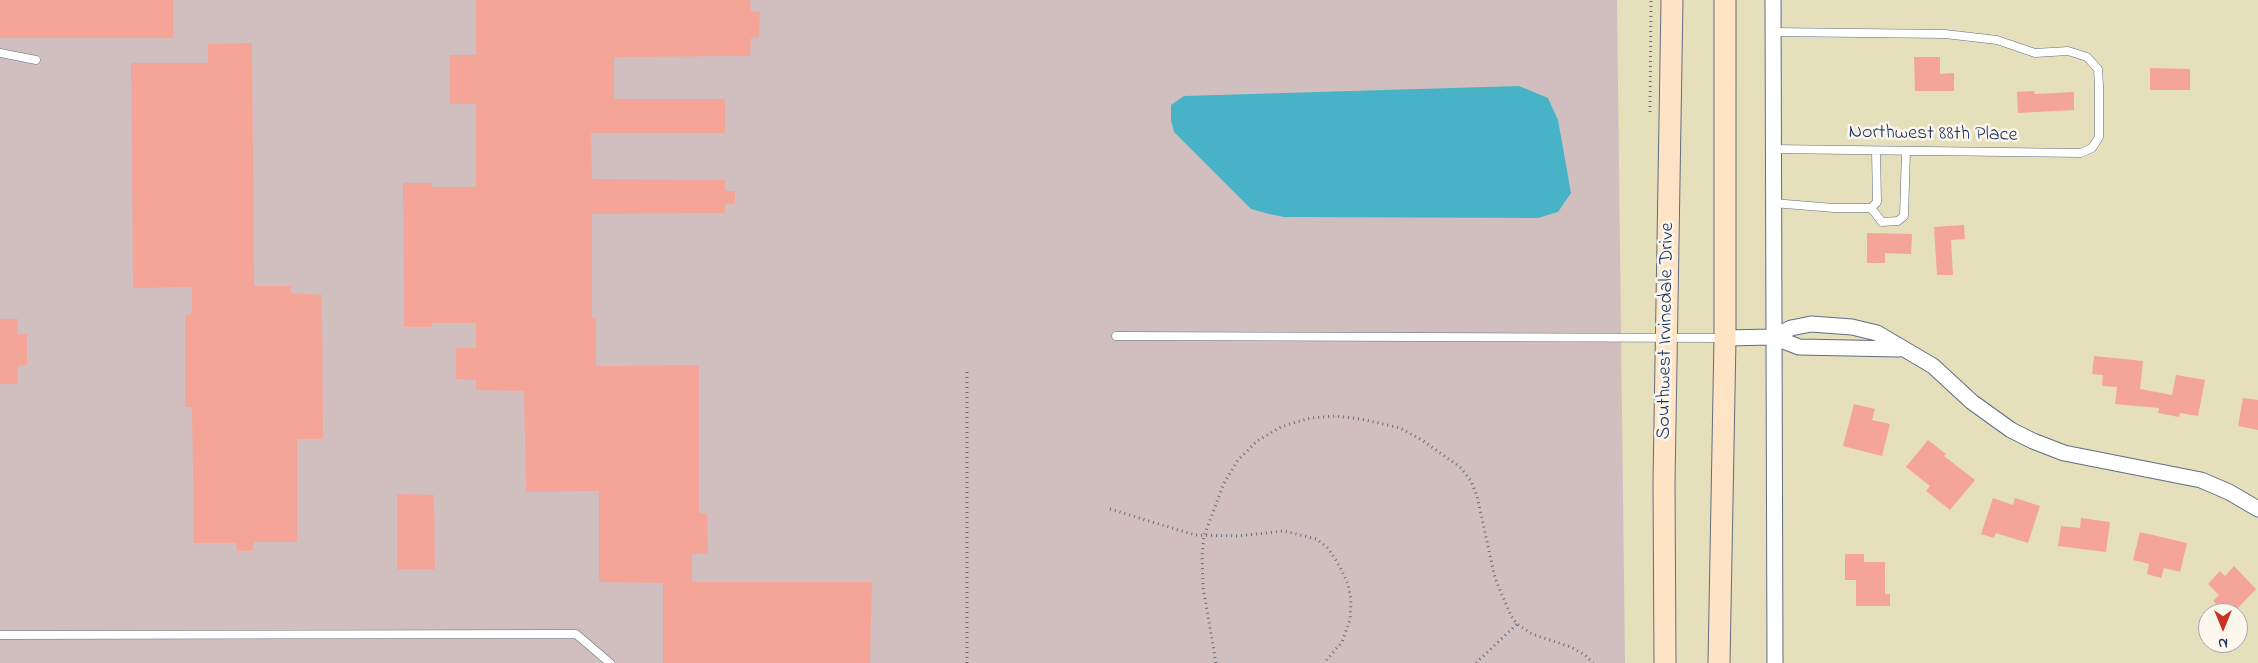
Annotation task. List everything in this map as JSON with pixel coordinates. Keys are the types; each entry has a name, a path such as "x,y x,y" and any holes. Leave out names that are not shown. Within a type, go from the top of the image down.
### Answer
{"main road":[{"name":"Southwest Irvinedale Drive","path":"1665,663 1664,483 1672,0"},
{"path":"1719,663 1725,338 1725,0"}],"street":[{"path":"1773,0 1775,663"},
{"path":"1773,337 1792,328 1811,324 1852,326 1877,333 1933,366 1972,402 2011,430 2033,441 2064,453 2140,466 2201,480 2230,492 2258,509"},
{"path":"1725,338 1773,337 1799,347 1903,350"}],"lane":[{"name":"Northwest 88th Place","path":"1773,32 1945,34 1997,40 2035,53 2068,51 2087,58 2098,69 2099,86 2099,138 2092,148 2081,153 1773,149"},
{"path":"0,53 36,60"},
{"path":"1773,203 1834,208 1871,208 1877,202 1876,151"},
{"path":"1871,208 1882,222 1898,221 1904,216 1906,151"},
{"path":"1116,336 1725,338"},
{"path":"0,635 576,634 610,663"}],"path":[{"path":"966,663 967,371"},
{"path":"1216,663 1202,581 1204,536 1230,471 1257,441 1281,427 1311,418 1335,416 1361,419 1400,428 1444,454 1460,467 1471,481 1482,515 1495,578 1510,616 1517,624 1532,634 1571,647 1585,655 1593,663"},
{"path":"1110,509 1204,536 1238,536 1284,531 1316,539 1328,548 1348,584 1352,600 1350,620 1342,642 1324,663"},
{"path":"1476,663 1517,624"}],"shaded area":[{"path":"0,0 1617,0 1625,663 0,663"}],"water":[{"path":"1519,86 1548,98 1558,120 1571,193 1558,212 1538,218 1284,217 1269,214 1251,209 1174,132 1171,120 1171,105 1184,96"}],"building":[{"path":"0,0 173,0 173,38 0,38"},
{"path":"476,0 750,0 751,11 760,12 759,37 751,38 750,56 614,57 614,99 725,99 725,133 591,133 592,179 725,180 725,191 735,191 735,204 725,204 725,213 592,214 592,318 596,318 596,366 699,365 699,513 707,513 708,554 692,554 692,582 872,582 870,663 663,663 663,583 599,582 599,491 526,492 524,391 476,390 476,380 456,379 456,348 476,348 476,323 432,323 432,327 404,327 403,183 432,183 432,187 476,187 476,104 450,104 450,55 476,55"},
{"path":"252,43 254,286 291,286 291,293 322,295 323,439 297,439 297,542 254,542 252,551 237,551 236,543 194,543 192,407 185,407 185,315 192,314 192,287 133,288 131,63 208,63 208,44"},
{"path":"1914,57 1940,57 1940,74 1954,73 1954,91 1915,91"},
{"path":"2150,68 2190,69 2190,90 2150,90"},
{"path":"2034,91 2035,94 2074,92 2074,110 2018,113 2017,92"},
{"path":"1964,225 1965,239 1951,240 1953,275 1937,275 1934,227"},
{"path":"1867,233 1912,234 1911,254 1885,253 1885,263 1867,263"},
{"path":"0,319 18,319 17,334 27,334 27,365 18,366 18,384 0,384"},
{"path":"2094,356 2143,361 2140,389 2172,395 2176,375 2205,380 2198,416 2180,413 2179,417 2158,413 2159,408 2115,404 2117,387 2102,386 2103,375 2092,374"},
{"path":"2243,398 2258,400 2258,430 2238,426"},
{"path":"1854,404 1875,409 1872,420 1890,424 1882,456 1843,446"},
{"path":"1928,440 1946,454 1944,456 1975,480 1950,510 1926,491 1930,486 1906,467"},
{"path":"397,494 434,495 435,569 397,569"},
{"path":"1993,498 2013,505 2015,498 2040,506 2028,543 1996,533 1994,538 1981,534"},
{"path":"2081,518 2110,522 2106,552 2058,546 2061,526 2080,528"},
{"path":"2140,532 2187,543 2180,572 2164,568 2161,578 2147,574 2149,564 2133,560"},
{"path":"1845,554 1864,554 1864,562 1885,562 1885,594 1890,594 1890,606 1856,606 1856,580 1845,580"},
{"path":"2234,566 2256,589 2243,603 2215,603 2213,601 2219,595 2208,584 2220,571 2225,576"}]}
